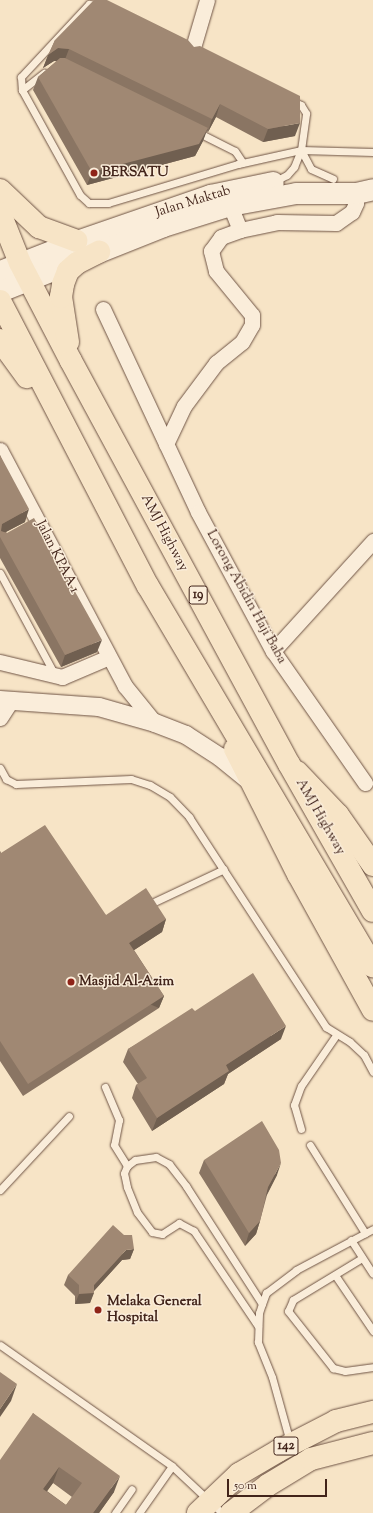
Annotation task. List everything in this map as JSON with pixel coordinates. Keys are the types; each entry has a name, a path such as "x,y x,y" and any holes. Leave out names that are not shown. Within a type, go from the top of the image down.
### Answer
{"main road":[{"name":"Jalan Maktab","path":"24,272 77,241 210,195 273,182 332,179 357,181 368,189"},
{"name":"Jalan Maktab","path":"24,272 99,252 162,226 230,205 296,193 368,189"},
{"path":"0,190 39,227 77,241"},
{"name":"AMJ Highway","path":"0,213 24,272 71,361 289,764 372,909"},
{"path":"71,361 63,312 63,284 68,271 77,263 99,252"},
{"path":"0,271 24,272"},
{"path":"0,291 24,272"},
{"path":"0,301 79,456 148,586 373,966"},
{"path":"0,340 79,456"},
{"path":"211,692 251,782 298,874 373,1010"},
{"path":"289,764 338,815 373,865"},
{"name":"142","path":"210,1509 239,1474 291,1444 336,1421 373,1412"},
{"name":"142","path":"231,1513 268,1485 311,1459 373,1443"}],"street":[{"path":"192,51 208,0"},
{"path":"166,444 184,406 216,363 242,342 252,325 249,311 216,271 211,251 221,237 240,230 277,222 336,223 352,212 356,203 368,189"},
{"path":"230,205 240,230"},
{"name":"Lorong Abidin Haji Baba","path":"103,309 198,512 273,651 365,783"},
{"name":"Jalan KPAA 1","path":"0,450 35,521 125,686 155,723"},
{"path":"273,651 373,541"},
{"path":"0,662 62,677 109,657"},
{"path":"0,718 4,697 99,707 155,723 186,735 220,757 251,782"}],"lane":[{"path":"108,10 94,3 88,4 21,77 22,90 80,195 89,203 108,203 243,163 302,150 373,152"},
{"path":"22,90 49,70"},
{"path":"273,182 287,175 294,167 302,150 306,113 301,105 287,98"},
{"path":"187,127 235,151 243,163"},
{"path":"302,150 312,169 332,179"},
{"path":"0,573 55,676"},
{"path":"0,768 3,781 16,784 28,785 115,778 131,779 150,785 170,797 189,816 326,1027 336,1035 350,1042 364,1055 373,1072"},
{"path":"154,902 224,869"},
{"path":"301,1129 294,1105 301,1086 336,1035"},
{"path":"105,1087 119,1120 114,1145 127,1166"},
{"path":"0,1190 69,1116"},
{"path":"310,1145 365,1233"},
{"path":"258,1326 194,1231 179,1223 162,1234 152,1232 137,1212 127,1187 124,1173 127,1166 135,1160 156,1157 169,1164 186,1186 262,1304"},
{"path":"291,1444 272,1377 258,1342 258,1326 262,1304 266,1293 296,1270 373,1229"},
{"path":"351,1240 373,1274"},
{"path":"362,1258 293,1300 288,1311 333,1368 345,1371 373,1367"},
{"path":"335,1275 373,1331"},
{"path":"0,1345 172,1466 210,1509"},
{"path":"138,1513 172,1466"},
{"path":"115,1513 132,1489"}],"building":[{"path":"94,0 107,0 188,40 194,47 200,46 300,96 300,123 268,129 220,104 212,119 69,49 58,48 48,55 55,40"},
{"path":"60,58 65,58 208,128 199,144 92,172 38,77"},
{"path":"0,455 29,509 2,524 1,531 7,533 34,518 102,640 65,655 0,537"},
{"name":"Masjid Al-Azim","path":"45,825 106,915 146,888 166,919 129,943 164,996 28,1084 0,1041 0,851 1,853"},
{"path":"253,973 286,1026 226,1065 229,1071 157,1118 136,1085 147,1078 128,1049 192,1008 195,1011"},
{"path":"262,1121 279,1150 281,1163 268,1187 260,1221 249,1233 204,1160"},
{"path":"113,1225 124,1235 132,1235 134,1249 126,1250 94,1285 94,1293 79,1294 79,1285 68,1275"},
{"path":"0,1372 17,1384 0,1409"},
{"path":"33,1413 120,1476 93,1513 0,1513 0,1460","holes":["59,1467 82,1483 66,1505 43,1489"]}],"place":[{"name":"BERSATU","path":"94,173"},
{"name":"Masjid Al-Azim","path":"71,982"},
{"name":"Melaka General Hospital","path":"98,1310"}]}
